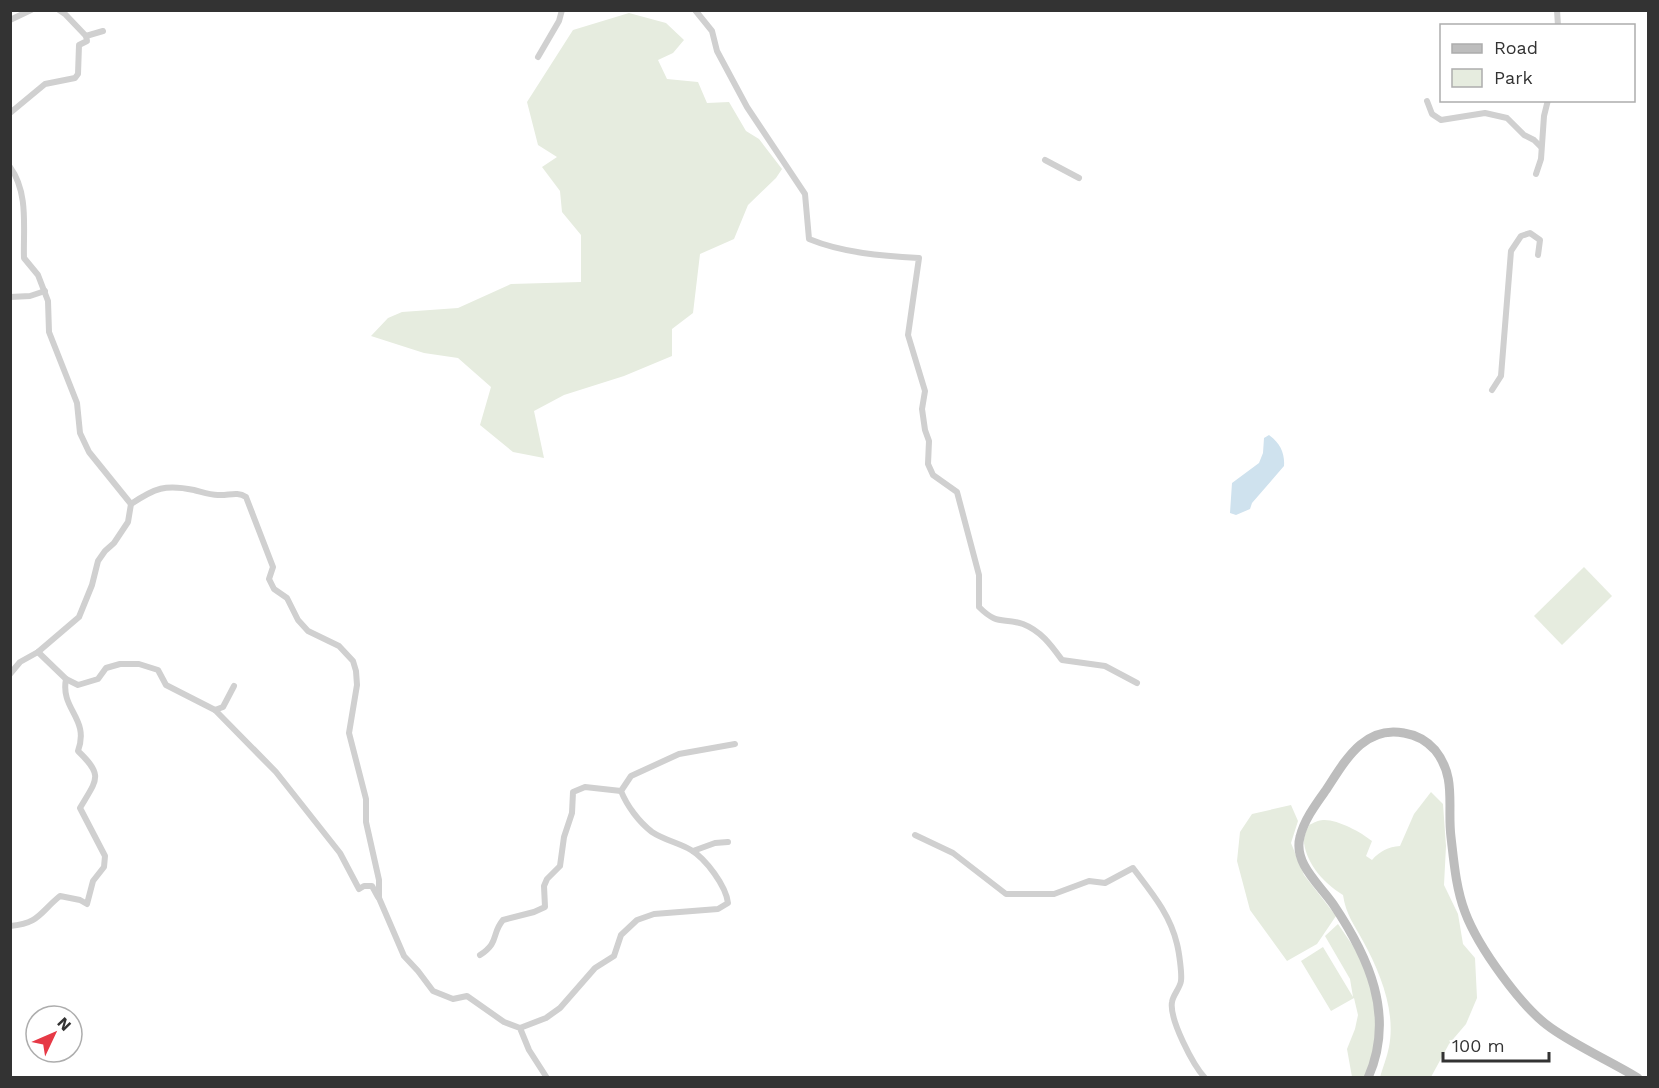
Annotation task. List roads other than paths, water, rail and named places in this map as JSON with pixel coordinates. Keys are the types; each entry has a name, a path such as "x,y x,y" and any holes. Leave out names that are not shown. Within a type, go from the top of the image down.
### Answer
{"main road":[{"path":"1368,1077 1379,1045 1381,1024 1371,972 1354,939 1303,863 1298,846 1306,821 1350,754 1377,733 1390,731 1414,735 1426,741 1445,764 1451,787 1450,830 1457,884 1466,914 1502,974 1537,1017 1638,1077"}],"street":[{"path":"10,20 31,10"},
{"path":"10,113 45,84 75,78 78,74 79,45 87,41 86,36 59,10"},
{"path":"538,57 560,21 562,10"},
{"path":"695,10 712,31 717,51 747,107 805,194 809,239 828,247 919,258 908,335 925,391 922,409 929,441 928,464 933,475 957,492 979,575 979,607 996,621 1022,624 1043,635 1062,660 1105,666 1137,683"},
{"path":"86,36 103,31"},
{"path":"1427,101 1432,114 1441,120 1485,113 1507,118 1524,135 1541,147"},
{"path":"1536,174 1541,159 1548,102"},
{"path":"1045,160 1079,178"},
{"path":"10,167 21,192 24,218 24,258 38,274 45,291 48,301 49,332 77,403 80,433 89,452 131,504"},
{"path":"1492,390 1501,376 1511,251 1521,236 1530,233 1540,240 1538,255"},
{"path":"10,297 30,296 45,291"},
{"path":"10,674 20,662 38,652 79,617 92,585 98,561 128,522 131,504 149,491 166,488 218,495 243,494 258,524 273,567 269,579 274,589 287,598 298,620 308,631 339,646 353,661 357,685 349,733 366,799 366,822 379,880 379,898"},
{"path":"38,652 66,679 78,685 98,679 106,668 120,664 139,664 158,670 165,684 215,710 276,772 340,853 359,889 372,886 404,956 418,970 433,991 453,999 467,996 504,1022 520,1028 546,1018 560,1008 595,968 614,956 621,935 637,920 654,914 718,909 728,903 719,880 693,851 653,832 635,815 621,791"},
{"path":"10,926 27,924 38,919 60,896 80,900 87,904 93,881 104,867 105,856 80,808 96,780 94,766 78,751 81,742 79,721 66,702 64,687 66,679"},
{"path":"215,710 223,707 234,686"},
{"path":"621,791 631,776 679,754 735,744"},
{"path":"480,955 492,947 503,920 544,907 544,886 547,879 560,866 564,837 572,813 573,792 585,787 621,791"},
{"path":"915,835 953,853 1006,894 1053,894 1089,881 1105,883 1133,868 1164,908 1177,943 1181,981 1172,1001 1172,1016 1189,1055 1205,1077"},
{"path":"693,851 715,843 728,842"},
{"path":"520,1028 529,1050 547,1077"}],"water":[{"path":"1269,435 1281,449 1284,466 1252,503 1250,509 1236,515 1230,513 1232,483 1259,463 1263,453 1264,438"}]}
